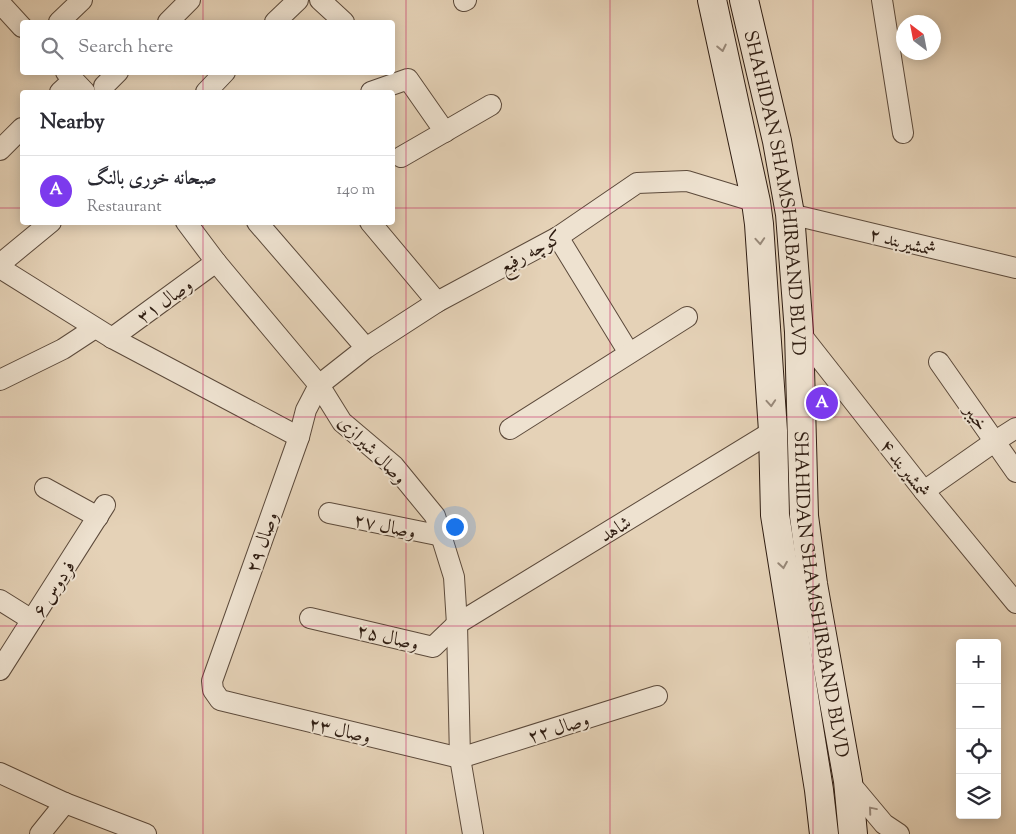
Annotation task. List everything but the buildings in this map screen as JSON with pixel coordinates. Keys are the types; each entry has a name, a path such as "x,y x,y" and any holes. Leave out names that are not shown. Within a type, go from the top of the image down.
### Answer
{"main road":[{"name":"SHAHIDAN SHAMSHIRBAND BLVD","path":"712,0 756,202 759,224 772,432 775,515 824,834"},
{"name":"SHAHIDAN SHAMSHIRBAND BLVD","path":"744,0 777,141 790,214 799,332 804,516 813,584 848,781 853,834"}],"street":[{"path":"61,20 82,0"},
{"path":"170,20 190,0"},
{"path":"277,20 298,0"},
{"path":"320,0 342,20"},
{"path":"882,0 903,133"},
{"path":"0,3 20,24"},
{"path":"208,90 222,75"},
{"path":"377,90 408,79 445,132"},
{"path":"401,157 491,105"},
{"path":"0,150 20,130"},
{"name":"کوچه رفیع","path":"320,385 366,348 437,302 558,237 637,183 687,181 756,202"},
{"name":"شمشیربند ۲","path":"790,214 1016,268"},
{"path":"0,264 47,225"},
{"name":"وصال شیرازی","path":"188,225 216,262 320,385 342,422 394,466 435,516 454,577 460,758 473,834"},
{"path":"260,225 366,348"},
{"path":"373,225 437,302"},
{"path":"558,237 629,353"},
{"name":"وصال ۳۱","path":"0,380 104,333 216,262"},
{"path":"0,268 104,333 299,436"},
{"path":"510,429 687,317"},
{"name":"شمشیربند ۴","path":"799,332 924,491 1016,603"},
{"name":"خیبر","path":"939,362 1016,472"},
{"name":"وصال ۲۹","path":"220,700 213,690 212,681 299,436 306,410 320,385"},
{"path":"924,491 1016,428"},
{"name":"شاهد","path":"457,624 772,432"},
{"name":"فردوس ۶","path":"0,669 102,511 45,488"},
{"name":"وصال ۲۷","path":"329,513 442,536"},
{"path":"0,600 32,620"},
{"name":"وصال ۲۵","path":"310,618 433,647 457,624"},
{"name":"وصال ۲۲","path":"460,758 657,696"},
{"name":"وصال ۲۳","path":"220,700 460,758"},
{"path":"0,773 65,803 146,834"},
{"path":"848,781 884,824 899,834"},
{"path":"40,834 65,803"}],"place":[{"name":"صبحانه خوری بالنگ","path":"822,403"}]}
